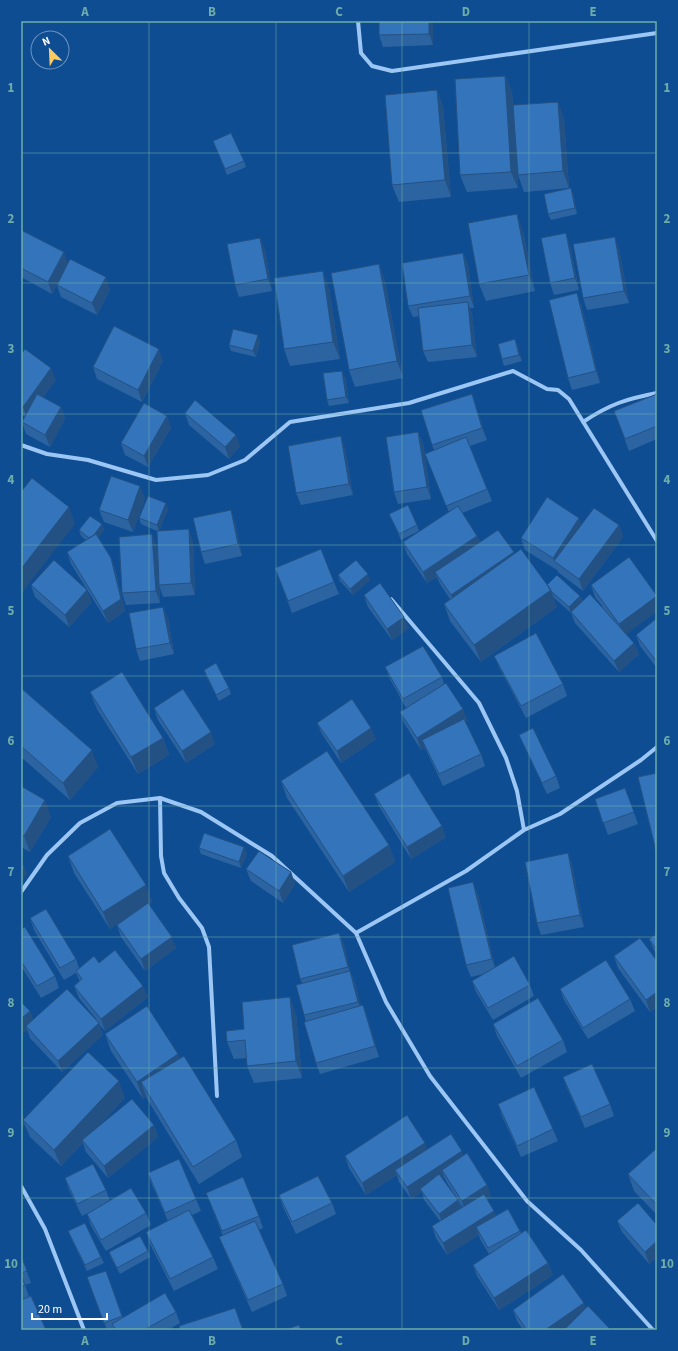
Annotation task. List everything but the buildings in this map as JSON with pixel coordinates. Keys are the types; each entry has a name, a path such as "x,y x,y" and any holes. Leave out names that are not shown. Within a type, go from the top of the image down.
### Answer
{"street":[{"path":"358,21 361,53 372,66 392,71 657,33"},
{"path":"21,445 47,454 88,460 156,480 208,475 245,460 290,422 409,403 513,371 547,389 558,390 569,399 657,541"},
{"path":"583,422 602,409 624,399 657,392"},
{"path":"391,599 479,703 506,758 517,791 524,830"},
{"path":"356,933 466,871 524,830 560,814 641,760 657,747"},
{"path":"21,892 47,855 80,823 117,803 160,798 201,812 272,856 356,933 386,1002 430,1076 527,1201 581,1250 653,1330"},
{"path":"160,798 161,856 164,873 179,898 202,928 209,947 217,1096"},
{"path":"21,1186 45,1229 84,1330"}]}
